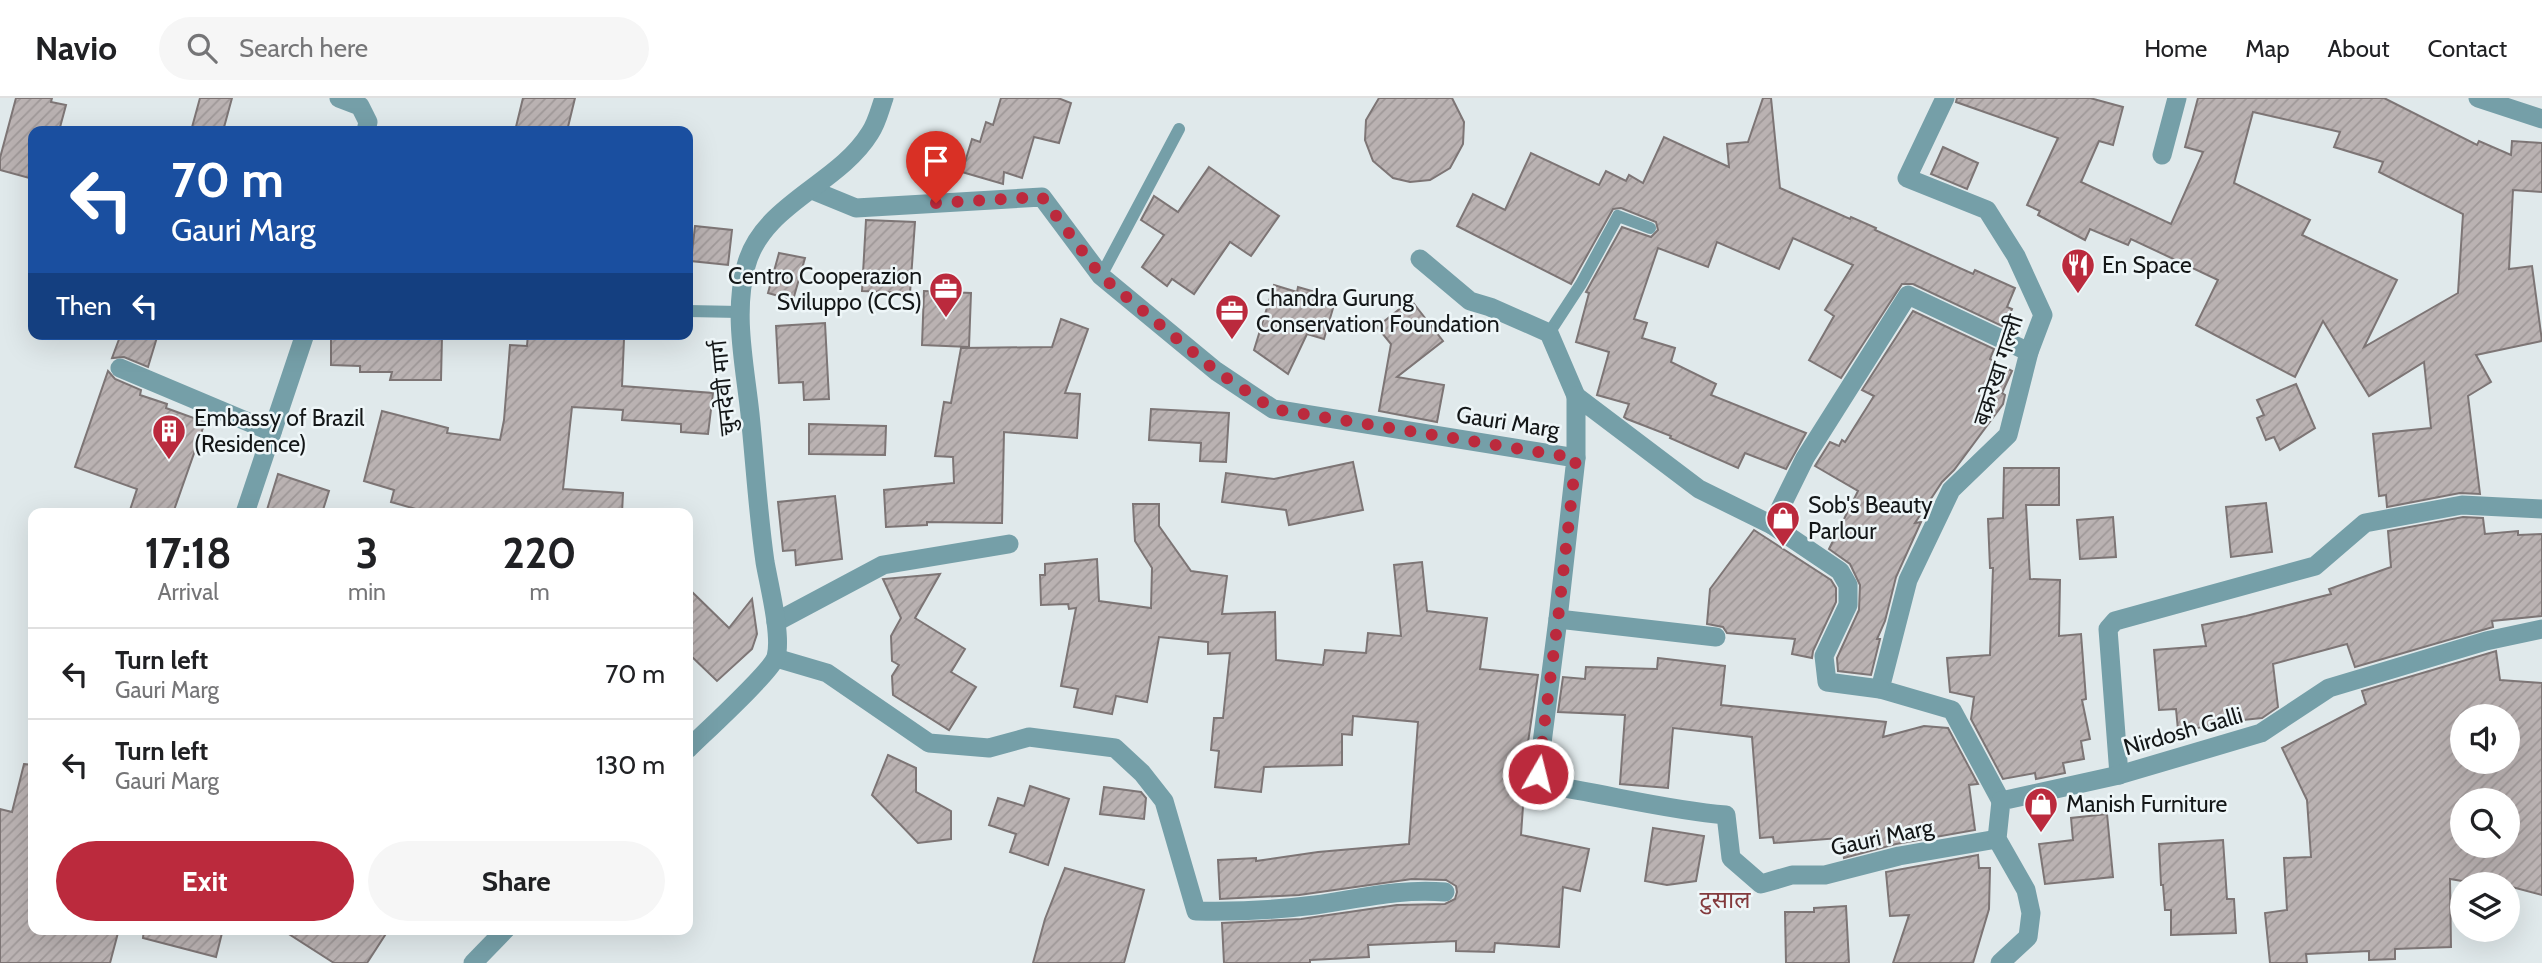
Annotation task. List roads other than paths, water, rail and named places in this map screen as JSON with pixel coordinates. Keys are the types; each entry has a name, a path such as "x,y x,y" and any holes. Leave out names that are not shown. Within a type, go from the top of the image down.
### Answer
{"street":[{"path":"339,98 360,106 368,122 367,126"},
{"name":"चुनदेवी मार्ग","path":"776,658 776,622 765,561 739,312 746,266 755,243 768,224 812,190 855,151 871,132 884,98"},
{"name":"बक्ररेखा गल्ली","path":"1881,689 1908,580 1951,490 2008,435 2029,352 2043,314 2016,256 1987,210 1907,178 1945,98"},
{"path":"2162,155 2177,98"},
{"path":"2477,98 2542,120"},
{"name":"Gauri Marg","path":"812,190 856,208 1042,197 1101,276 1216,371 1273,409 1576,458 1538,774 1548,785 1690,812 1726,815 1731,858 1761,884 1792,875 1825,874 1899,856 1997,839"},
{"path":"1420,259 1470,301 1549,333 1576,396 1576,458"},
{"path":"1772,525 1805,458 1908,295 2029,352"},
{"path":"247,508 303,340"},
{"path":"120,368 272,432"},
{"path":"1576,396 1699,489 1772,525 1840,571 1848,585 1848,605 1824,656 1827,682 1881,689 1952,710 2001,801 1997,839 2026,890 2031,914 2028,937 2000,963"},
{"path":"2119,775 2108,629 2115,621 2315,566 2365,523 2462,505 2542,509"},
{"path":"776,622 883,565 1009,544"},
{"path":"1558,619 1716,637"},
{"name":"Nirdosh Galli","path":"2001,801 2119,775 2261,733 2329,688 2486,641 2542,629"},
{"path":"693,744 776,658 827,673 929,743 989,748 1029,737 1115,748 1142,774 1164,801 1196,911 1236,912 1315,905 1398,891 1445,892"},
{"path":"473,963 500,935"}],"lane":[{"path":"1101,276 1179,129"},
{"path":"1549,333 1581,284 1618,216 1650,228"},
{"path":"693,311 739,312"}],"place":[{"name":"En Space","path":"2078,295"},
{"name":"Centro Cooperazion Sviluppo (CCS)","path":"946,319"},
{"name":"Chandra Gurung Conservation Foundation","path":"1232,341"},
{"name":"Embassy of Brazil (Residence)","path":"169,461"},
{"name":"Sob's Beauty Parlour","path":"1783,548"},
{"name":"Manish Furniture","path":"2041,834"}],"district":[{"name":"टुसाल","path":"1725,900"}]}
